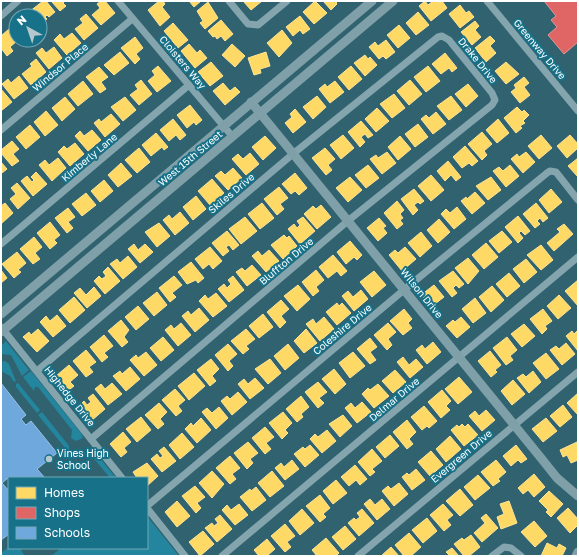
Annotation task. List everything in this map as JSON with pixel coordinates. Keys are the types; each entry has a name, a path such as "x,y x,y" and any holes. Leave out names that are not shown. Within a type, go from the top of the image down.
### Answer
{"main road":[{"name":"West 15th Street","path":"1,314 372,1"},
{"name":"West 15th Street","path":"2,330 392,1"},
{"name":"Wilson Drive","path":"251,102 349,220 554,474 578,496"},
{"path":"576,556 578,552"}],"street":[{"path":"1,16 18,1"},
{"name":"Cloisters Way","path":"118,1 232,136"},
{"path":"229,1 248,24 258,25 287,1"},
{"name":"Greenway Drive","path":"487,1 578,111"},
{"name":"Windsor Place","path":"1,130 132,19"},
{"name":"Drake Drive","path":"442,36 449,40 492,93 495,100"},
{"name":"Skiles Drive","path":"36,371 294,153 434,40 442,36"},
{"name":"Kimberly Lane","path":"1,244 189,85"},
{"name":"Bluffton Drive","path":"91,439 349,220 492,105 495,100"},
{"name":"Coleshire Drive","path":"148,506 405,289 547,172 553,171 578,200"},
{"name":"Delmar Drive","path":"222,556 578,257"},
{"name":"Highedge Drive","path":"2,330 121,477"},
{"name":"Evergreen Drive","path":"358,556 578,372"},
{"path":"148,508 185,556"},
{"path":"492,556 504,547 511,548 521,556"}],"shaded area":[{"path":"6,341 29,370 22,376 11,355 1,354 1,346"},
{"path":"5,361 9,364 16,381 14,382 10,376 1,371 1,362"},
{"path":"31,371 81,433 83,438 76,441 71,438 72,430 38,387 35,387 34,391 23,377"},
{"path":"18,383 40,410 37,413 16,387 16,384"},
{"path":"42,412 69,446 69,450 66,449 38,415"},
{"path":"88,448 95,452 115,477 109,477 86,449"},
{"path":"148,517 179,556 51,556 60,549 148,549"},
{"path":"8,548 8,549 22,549 21,550 25,556 1,556 1,553"}],"building: Homes":[{"path":"43,1 46,1 55,12 49,17 48,8 34,8"},
{"path":"51,1 65,1 63,3 66,6 60,11"},
{"path":"101,1 105,1 115,13 101,25 92,15 100,8 97,4"},
{"path":"159,1 163,1 165,4 162,7 170,17 160,26 148,10"},
{"path":"189,1 201,1 194,7"},
{"path":"243,1 262,1 251,10"},
{"path":"315,1 327,13 314,24 303,12"},
{"path":"323,1 338,1 331,10"},
{"path":"425,1 428,5 433,1 442,1 447,8 431,21 419,6"},
{"path":"208,2 218,18 205,29 200,23 203,21 197,11"},
{"path":"460,5 466,13 469,11 474,17 460,28 449,14"},
{"path":"418,12 429,25 416,35 406,23"},
{"path":"86,14 98,28 84,40 75,29 83,23 80,19"},
{"path":"300,16 310,29 303,34 300,30 293,36 286,27"},
{"path":"221,20 233,34 225,41 221,36 217,39 215,36 213,37 208,31"},
{"path":"475,21 479,26 475,30 481,37 472,45 461,32"},
{"path":"173,23 188,40 178,48 164,31"},
{"path":"399,25 410,38 398,48 387,35"},
{"path":"8,30 8,48 11,48 13,51 7,56 1,48 1,36"},
{"path":"282,30 292,43 279,57 267,43"},
{"path":"72,33 81,43 67,55 54,40 60,34 64,39"},
{"path":"490,36 495,41 490,46 496,53 486,62 475,48"},
{"path":"135,37 143,48 136,54 140,59 135,64 121,48"},
{"path":"386,40 395,52 386,59 383,56 379,59 369,47 375,42 378,46"},
{"path":"189,44 197,53 200,50 207,58 195,68 181,51"},
{"path":"232,44 245,56 235,67 222,55"},
{"path":"54,47 62,58 49,69 36,53 42,48 46,53"},
{"path":"120,52 129,63 114,75 104,65"},
{"path":"266,52 270,66 260,69 261,73 254,75 248,58"},
{"path":"445,53 457,68 452,72 449,68 441,74 432,64"},
{"path":"365,55 368,59 370,57 377,65 365,76 354,63"},
{"path":"36,59 46,72 31,85 22,74 32,66 30,64"},
{"path":"211,62 223,76 210,86 198,72"},
{"path":"506,62 519,74 506,84 495,71"},
{"path":"158,66 171,81 157,92 148,81 155,75 152,71"},
{"path":"351,66 362,79 349,90 338,77"},
{"path":"428,66 440,81 426,92 414,77"},
{"path":"99,67 108,77 101,82 106,89 100,93 86,77"},
{"path":"19,76 28,88 14,99 2,84 8,79 11,83"},
{"path":"524,77 529,83 524,87 530,95 520,103 511,92 516,88 514,85"},
{"path":"141,80 152,94 139,105 130,95 138,89 135,85"},
{"path":"410,80 422,94 409,105 397,91"},
{"path":"83,81 93,94 78,106 68,94"},
{"path":"335,81 344,92 330,103 319,89 325,84 327,87"},
{"path":"223,83 230,91 235,87 240,92 225,105 213,91"},
{"path":"468,84 478,96 466,107 455,94"},
{"path":"1,89 12,102 1,111"},
{"path":"394,94 405,108 392,118 380,104"},
{"path":"317,96 326,107 313,119 303,107"},
{"path":"451,96 462,110 449,120 437,106"},
{"path":"65,97 75,109 62,121 52,108"},
{"path":"125,97 136,110 123,121 111,107"},
{"path":"190,105 202,120 196,125 194,122 187,128 177,115"},
{"path":"517,107 522,112 524,110 529,115 523,121 525,123 520,126 522,128 516,133 504,118"},
{"path":"377,108 389,121 376,132 365,119"},
{"path":"295,109 306,122 293,133 285,123 292,117 290,114"},
{"path":"46,111 58,125 45,136 34,122"},
{"path":"436,112 446,124 433,134 421,119 426,115 429,118"},
{"path":"111,114 120,124 105,137 94,123 99,119 101,122"},
{"path":"173,119 186,135 180,140 176,135 169,141 160,130"},
{"path":"498,119 509,133 497,143 486,130"},
{"path":"361,121 373,135 368,138 365,134 361,137 365,142 360,147 348,132"},
{"path":"418,124 428,137 415,147 405,134"},
{"path":"30,125 40,137 26,149 16,137"},
{"path":"92,130 101,140 88,151 75,136 80,131 84,136"},
{"path":"482,132 492,144 484,151 487,155 482,160 468,144"},
{"path":"156,133 168,147 164,150 162,147 151,156 142,145"},
{"path":"343,135 354,148 341,159 330,145"},
{"path":"541,135 552,148 539,159 528,146"},
{"path":"570,135 578,144 578,148 567,158 557,146"},
{"path":"265,136 276,148 263,160 252,147"},
{"path":"400,136 411,149 398,160 388,147"},
{"path":"12,141 19,149 13,154 19,161 12,166 1,153 1,150"},
{"path":"75,143 84,154 70,166 58,152 64,146 67,149"},
{"path":"465,146 478,161 472,166 469,163 462,168 453,157"},
{"path":"139,148 150,162 137,173 125,160"},
{"path":"325,148 335,159 328,165 332,170 326,175 312,158"},
{"path":"387,152 396,163 382,174 370,159 376,155 378,158"},
{"path":"526,152 535,162 523,173 511,159 517,154 519,157"},
{"path":"250,153 259,164 246,175 232,159 238,154 243,159"},
{"path":"58,158 66,168 52,181 39,165 45,160 49,165"},
{"path":"578,158 578,177 568,166"},
{"path":"448,161 461,177 456,181 451,175 445,181 437,171"},
{"path":"1,162 7,169 2,173 1,173"},
{"path":"121,163 132,176 118,187 108,175"},
{"path":"368,165 379,178 366,188 355,175"},
{"path":"510,165 519,176 506,187 493,171 499,167 503,171"},
{"path":"233,168 242,178 228,190 215,176 221,171 225,175"},
{"path":"36,172 47,184 33,196 21,181 27,176 32,182 34,180 31,177"},
{"path":"295,173 307,188 299,195 295,191 291,194 282,184"},
{"path":"431,175 444,190 431,201 418,186"},
{"path":"350,177 362,190 348,202 336,188"},
{"path":"491,177 501,190 488,200 476,186"},
{"path":"212,179 224,193 210,205 198,191"},
{"path":"104,180 113,191 100,202 91,191"},
{"path":"17,183 30,198 18,209 10,199 16,194 11,188"},
{"path":"279,187 288,198 280,204 284,209 277,215 264,199"},
{"path":"414,189 424,201 420,204 418,202 414,205 418,210 413,215 401,199"},
{"path":"551,189 562,202 549,213 539,200"},
{"path":"475,192 485,203 472,214 461,201 466,197 467,199"},
{"path":"86,193 96,205 82,216 72,204"},
{"path":"196,196 206,209 193,220 183,207"},
{"path":"397,201 404,210 400,214 403,218 400,220 403,224 397,229 384,213"},
{"path":"5,203 13,213 1,224 1,206"},
{"path":"262,203 274,218 260,229 248,214"},
{"path":"536,203 548,218 543,222 540,218 537,221 540,224 535,228 523,214"},
{"path":"321,205 331,217 317,229 304,214 313,206 316,209"},
{"path":"457,207 466,219 454,229 441,214 446,209 450,213"},
{"path":"68,208 75,217 68,222 73,228 67,233 55,218"},
{"path":"180,212 189,223 175,235 163,220 169,215 172,219"},
{"path":"518,216 530,231 525,235 521,231 519,233 523,238 518,243 505,227"},
{"path":"245,217 257,231 241,244 229,229"},
{"path":"303,217 315,231 300,244 288,229 294,224 297,228 300,225 297,221"},
{"path":"379,218 386,226 383,228 387,233 378,241 367,228"},
{"path":"439,219 450,232 438,243 427,230"},
{"path":"50,222 60,235 54,240 57,243 50,249 37,233"},
{"path":"159,223 170,236 157,247 145,232"},
{"path":"564,224 573,234 554,251 547,243 560,232 557,229"},
{"path":"227,231 239,245 233,250 229,245 226,247 229,251 223,256 212,243"},
{"path":"502,231 512,242 499,253 489,241"},
{"path":"421,232 432,246 420,257 408,243"},
{"path":"284,235 287,238 289,236 297,246 283,259 271,245"},
{"path":"34,237 42,247 35,253 40,259 33,264 20,249"},
{"path":"350,241 362,255 357,260 354,257 346,264 337,252"},
{"path":"486,243 498,257 484,269 472,255"},
{"path":"134,244 138,250 145,244 153,252 140,263 128,249"},
{"path":"541,245 553,260 541,270 527,255"},
{"path":"210,247 222,261 213,269 209,264 203,269 195,259"},
{"path":"405,247 416,259 402,271 389,255 395,250 398,253"},
{"path":"269,250 279,261 266,272 252,256 258,251 262,256"},
{"path":"17,252 26,263 18,270 21,272 14,278 2,264"},
{"path":"333,255 347,271 341,276 337,271 328,278 319,267"},
{"path":"128,256 137,267 123,279 110,264 117,259 120,263"},
{"path":"468,258 479,271 468,284 455,268"},
{"path":"526,259 537,272 524,283 513,269"},
{"path":"191,262 204,278 198,283 196,280 187,284 178,272"},
{"path":"252,265 261,275 247,286 236,272 242,268 245,271"},
{"path":"108,267 120,281 105,294 94,281 99,276 102,279 106,276 103,272"},
{"path":"1,270 7,278 1,283"},
{"path":"316,270 324,280 316,287 319,291 313,296 302,282"},
{"path":"374,271 386,285 372,297 360,282"},
{"path":"453,271 464,284 459,288 456,285 453,288 457,293 452,297 439,281"},
{"path":"509,273 520,286 507,297 496,284"},
{"path":"174,276 182,285 172,293 176,297 170,302 159,288"},
{"path":"233,276 244,290 229,302 218,289 224,284 227,288 231,284 228,280"},
{"path":"578,280 578,306 565,291"},
{"path":"298,285 310,299 297,311 284,296"},
{"path":"434,285 444,297 431,307 421,295"},
{"path":"492,286 504,300 491,312 479,297"},
{"path":"94,287 101,296 87,308 74,293 80,288 86,295"},
{"path":"361,290 368,299 354,311 342,296 348,291 353,297"},
{"path":"157,292 167,305 154,316 143,303"},
{"path":"216,293 227,306 213,317 199,301 205,295 208,299"},
{"path":"559,295 571,308 558,319 547,306"},
{"path":"74,297 85,310 70,323 59,310"},
{"path":"475,298 486,313 473,323 462,309"},
{"path":"281,300 289,309 281,316 286,322 280,328 267,312"},
{"path":"337,303 339,306 342,303 351,313 337,325 326,312"},
{"path":"138,306 149,319 136,330 125,317"},
{"path":"199,308 209,320 195,332 182,316 188,311 191,315"},
{"path":"404,309 412,319 408,323 412,328 403,335 390,321"},
{"path":"543,309 552,321 545,326 547,329 542,334 530,319"},
{"path":"263,314 273,327 259,338 249,326"},
{"path":"57,315 66,326 53,337 40,322 46,316 50,321"},
{"path":"324,317 334,329 320,341 306,324 313,319 316,324"},
{"path":"461,317 470,327 457,338 446,326 453,320 455,322"},
{"path":"121,320 129,330 124,337 128,342 122,347 108,331"},
{"path":"181,323 191,335 178,346 165,330 171,325 174,329"},
{"path":"388,323 396,332 388,339 392,345 387,350 374,335"},
{"path":"524,324 535,336 522,347 511,334"},
{"path":"38,329 49,341 37,352 23,337 29,332 31,335"},
{"path":"246,329 255,339 246,346 249,349 243,354 231,341"},
{"path":"306,329 317,343 304,353 294,341"},
{"path":"578,330 578,351 566,336 572,331 574,334"},
{"path":"104,335 113,346 104,353 108,357 102,362 90,347"},
{"path":"163,337 174,350 161,361 150,348"},
{"path":"507,337 517,350 510,356 513,360 506,365 493,348"},
{"path":"370,338 377,347 370,352 376,360 370,364 357,349"},
{"path":"433,342 441,352 427,364 416,350 422,345 425,349"},
{"path":"566,343 575,354 562,365 550,350 556,346 559,349"},
{"path":"228,344 237,354 229,361 233,366 228,371 215,355"},
{"path":"288,344 299,358 285,370 274,356"},
{"path":"86,350 96,362 89,367 93,372 86,377 73,361"},
{"path":"490,351 501,365 495,370 497,372 491,377 478,361"},
{"path":"146,352 157,365 144,376 130,360 136,355 138,358"},
{"path":"353,352 365,366 350,378 339,363"},
{"path":"546,353 559,369 546,379 533,363"},
{"path":"403,357 409,365 416,359 423,367 410,378 397,362"},
{"path":"211,359 219,369 212,376 216,381 210,386 197,370"},
{"path":"270,359 281,373 268,384 255,369"},
{"path":"69,365 78,375 70,382 74,386 69,390 56,376"},
{"path":"130,367 140,379 126,391 113,376 120,371 122,374"},
{"path":"334,369 346,384 335,394 322,379"},
{"path":"395,370 406,382 393,393 382,381"},
{"path":"533,371 541,382 529,393 517,378 523,374 526,377"},
{"path":"194,373 205,386 189,400 178,386"},
{"path":"459,377 472,392 458,404 445,389"},
{"path":"255,378 264,388 250,399 238,384 244,379 248,384"},
{"path":"513,380 525,394 512,405 501,391"},
{"path":"318,382 327,392 319,398 324,403 318,408 305,392"},
{"path":"112,383 122,394 108,405 95,389 101,384 105,389"},
{"path":"378,384 389,396 374,408 362,394 368,388 370,390"},
{"path":"175,389 185,400 178,406 182,411 176,416 162,400"},
{"path":"442,390 451,401 446,406 450,410 441,418 428,402"},
{"path":"238,392 247,402 232,415 221,401 227,396 230,399"},
{"path":"578,393 578,415 567,403"},
{"path":"93,394 105,409 91,421 79,406 84,401 87,405 91,402 88,398"},
{"path":"301,396 309,407 301,414 303,417 297,422 286,409"},
{"path":"362,402 371,412 357,423 345,408 351,403 355,408"},
{"path":"159,403 167,412 160,419 164,424 158,429 145,415"},
{"path":"563,405 572,417 560,427 550,416"},
{"path":"424,406 437,421 429,428 427,426 422,430 411,417"},
{"path":"219,407 228,418 216,429 202,412 207,408 212,413"},
{"path":"486,410 495,420 482,431 469,416 475,411 479,416"},
{"path":"283,412 292,423 285,430 288,433 282,439 269,423"},
{"path":"343,415 352,426 340,437 329,424"},
{"path":"141,417 151,430 137,442 126,429"},
{"path":"201,418 211,430 197,443 185,429 191,423 193,426"},
{"path":"546,418 557,431 543,442 532,429"},
{"path":"407,420 416,432 409,439 413,444 407,449 393,432"},
{"path":"462,424 465,427 468,424 478,435 464,446 451,430 457,425 459,427"},
{"path":"265,427 274,437 266,443 271,449 265,454 252,438"},
{"path":"327,430 336,441 322,453 310,439 315,434 318,437"},
{"path":"123,432 131,442 124,448 127,452 121,457 110,444"},
{"path":"182,433 194,447 180,459 169,445"},
{"path":"390,435 399,446 385,458 376,447"},
{"path":"450,436 461,449 446,462 436,449"},
{"path":"248,442 258,453 250,459 253,463 247,469 234,453"},
{"path":"577,442 578,460 571,463 567,455 563,457 560,450"},
{"path":"310,445 319,455 305,467 294,454 303,447 305,449"},
{"path":"516,445 527,459 521,463 518,460 511,466 503,456"},
{"path":"164,447 176,461 162,472 151,459 157,454 160,458 163,456 159,451"},
{"path":"372,449 382,461 372,469 375,472 370,476 358,462"},
{"path":"431,451 443,465 430,476 418,462"},
{"path":"230,456 240,468 232,474 236,479 230,484 216,468"},
{"path":"292,460 299,469 285,480 275,468 281,463 284,467"},
{"path":"496,460 506,472 498,479 500,481 493,486 481,472"},
{"path":"147,463 158,476 148,485 148,477 136,477 133,472"},
{"path":"355,465 367,479 360,485 356,480 349,486 341,477"},
{"path":"416,469 425,480 412,490 402,477 407,473 409,475"},
{"path":"212,471 224,484 212,498 199,483"},
{"path":"272,471 284,486 270,497 258,483"},
{"path":"534,474 545,487 534,497 528,490 523,494 518,488"},
{"path":"478,475 490,488 475,500 464,487"},
{"path":"336,480 347,493 333,504 323,491"},
{"path":"399,483 408,494 394,506 382,491 388,486 391,489"},
{"path":"195,486 205,497 197,503 201,508 196,513 182,496"},
{"path":"256,487 266,500 252,511 240,497 250,489 251,491"},
{"path":"460,489 473,505 460,516 446,501"},
{"path":"549,491 563,504 551,517 546,512 548,510 539,501"},
{"path":"320,495 330,508 323,514 326,517 320,522 306,506"},
{"path":"370,499 375,505 382,499 390,509 377,520 364,504"},
{"path":"177,501 190,516 177,527 165,512"},
{"path":"509,501 517,523 501,529 497,517 504,514 500,504"},
{"path":"239,504 248,515 235,525 222,510 227,505 231,510"},
{"path":"443,504 453,515 447,520 451,525 444,531 430,515"},
{"path":"568,508 578,519 578,525 570,533 557,518"},
{"path":"302,509 314,523 300,535 289,521"},
{"path":"362,509 374,523 359,536 348,523 354,518 356,520 360,517 357,513"},
{"path":"486,514 498,528 482,542 474,533 485,523 481,518"},
{"path":"220,515 232,529 217,542 205,528 212,523 214,526 218,523 215,519"},
{"path":"427,518 437,531 423,543 412,530"},
{"path":"534,521 547,536 535,547 521,532"},
{"path":"285,524 295,536 287,542 291,547 285,552 271,536"},
{"path":"345,526 356,539 343,550 332,537"},
{"path":"203,531 214,544 200,556 189,542"},
{"path":"409,533 421,547 411,556 404,556 395,545"},
{"path":"471,535 480,547 469,556 464,556 454,544 462,538 464,540"},
{"path":"326,538 339,553 336,556 317,556 312,550"},
{"path":"267,539 275,549 268,555 269,556 259,556 254,550"},
{"path":"547,543 557,548 559,544 566,548 562,556 541,556"},
{"path":"391,547 399,556 381,556"},
{"path":"452,548 459,556 450,556 446,552"}],"building: Shops":[{"path":"544,1 578,1 578,42 564,54 548,35 557,27 551,20 556,16"}],"building: Schools":[{"name":"Vines High School","path":"1,383 26,415 21,419 25,424 26,425 31,421 57,453 37,469 44,477 8,477 2,483 8,490 8,535 1,540"}],"place":[{"name":"Vines High School","path":"49,459"}]}
